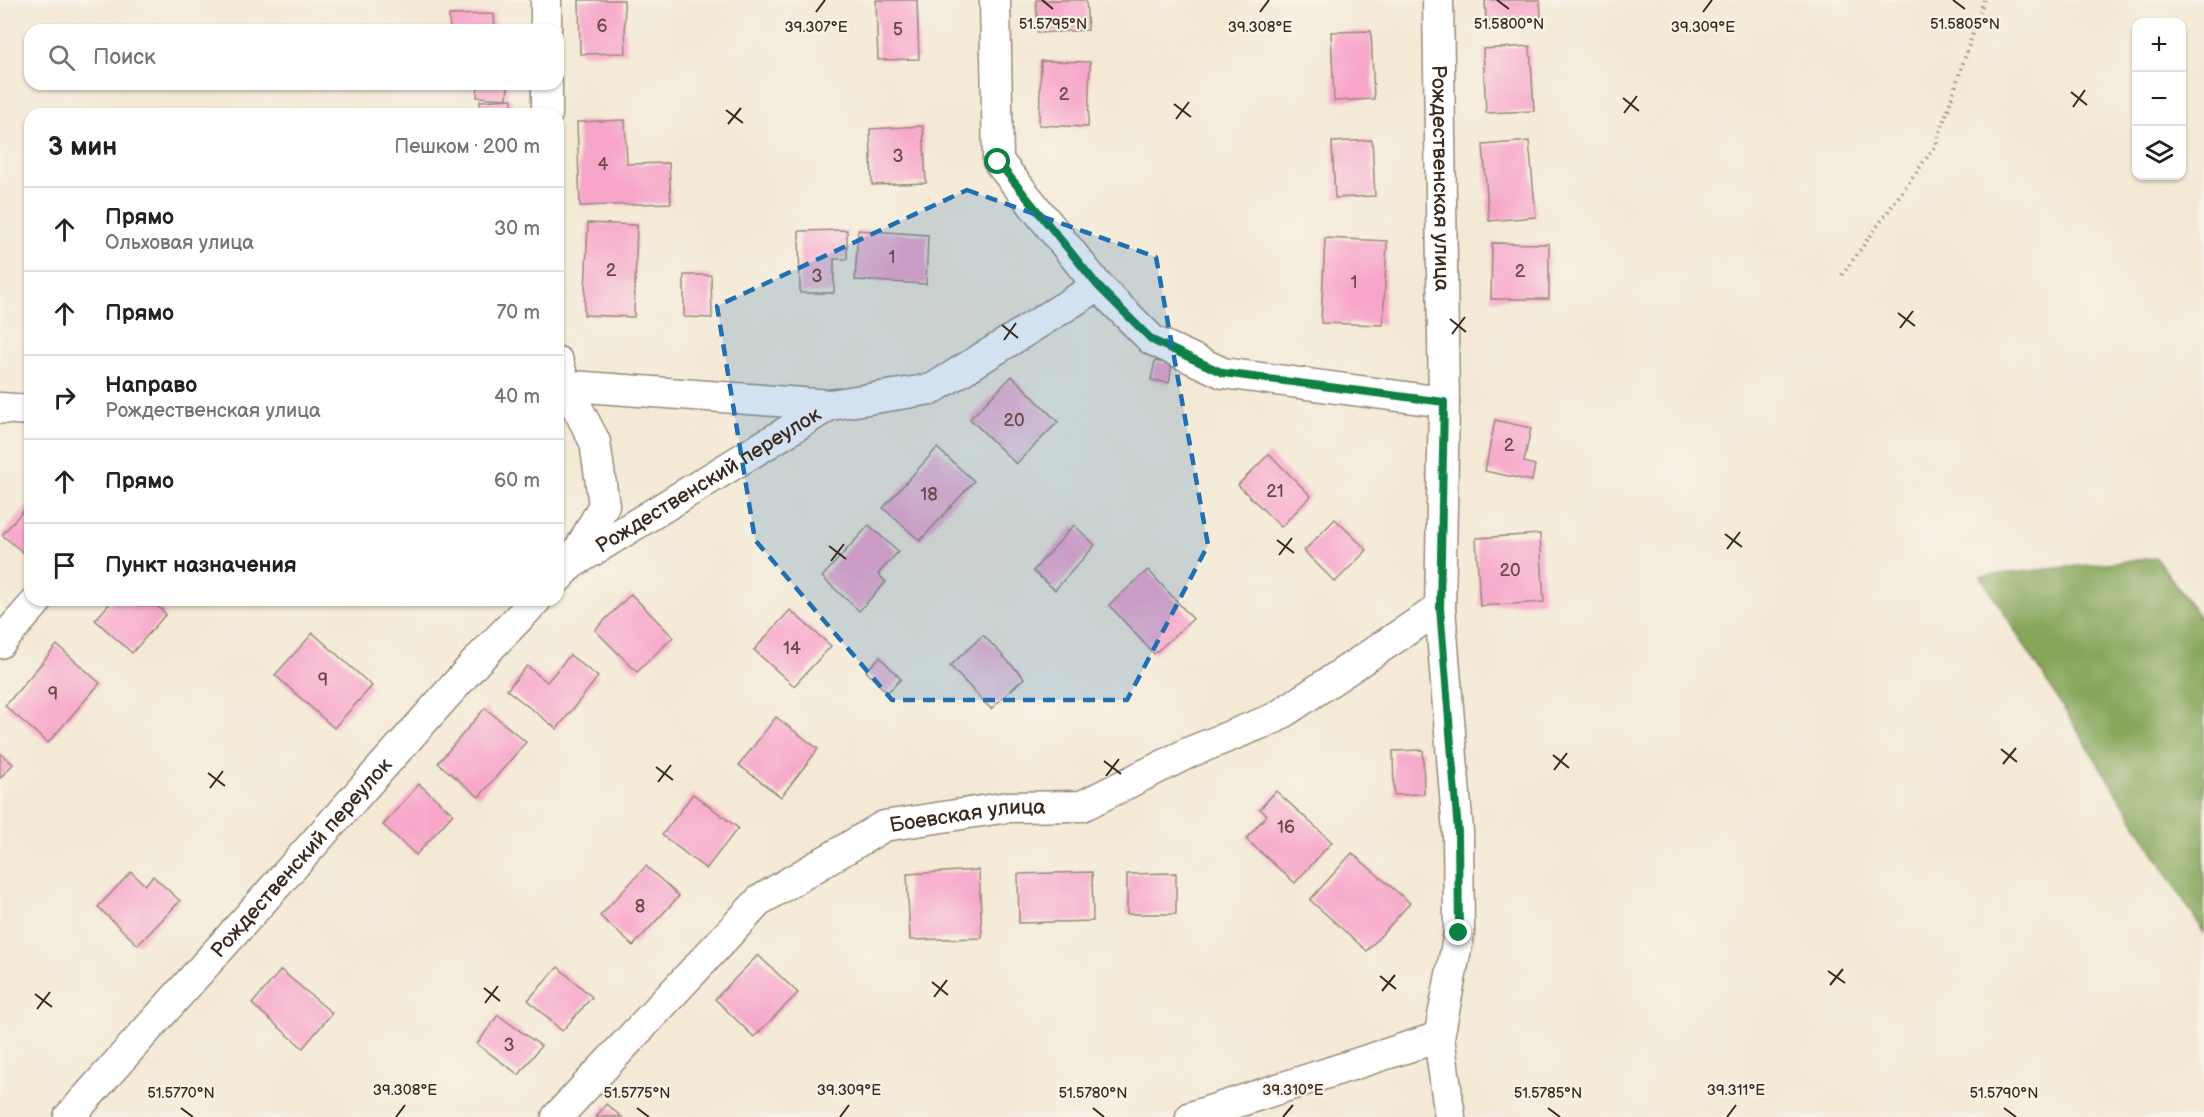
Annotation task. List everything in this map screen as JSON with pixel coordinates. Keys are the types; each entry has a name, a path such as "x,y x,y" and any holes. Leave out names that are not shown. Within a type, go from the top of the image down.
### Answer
{"street":[{"path":"546,0 546,24"},
{"path":"995,0 998,162 1098,286 1152,340 1223,373 1444,402"},
{"name":"Рождественская улица","path":"1438,0 1444,402 1440,608 1458,832 1459,933 1439,1037 1450,1117"},
{"path":"547,90 547,108"},
{"path":"564,377 830,405 932,389 1098,286"},
{"path":"564,384 595,442 604,505 565,571"},
{"name":"Рождественский переулок","path":"565,571 830,405"},
{"path":"0,408 24,410"},
{"path":"0,643 33,606"},
{"name":"Рождественский переулок","path":"69,1117 477,661 530,606"},
{"name":"Боевская улица","path":"557,1117 760,900 884,826 1008,807 1082,806 1190,752 1275,718 1440,608"},
{"path":"1191,1117 1439,1037"}],"path":[{"path":"1842,275 1936,145 1984,0"}],"highlighted area":[{"path":"967,190 1156,257 1208,545 1127,700 892,700 755,540 717,306"}],"green space":[{"path":"2156,558 2204,623 2204,933 1981,576"}],"building":[{"path":"579,0 624,0 626,53 580,54"},
{"path":"876,0 917,0 919,59 878,60"},
{"path":"1036,0 1086,0 1088,30 1038,33"},
{"path":"1485,0 1540,0 1541,17 1486,20"},
{"path":"494,14 495,24 450,24 449,15"},
{"path":"1371,31 1374,99 1334,101 1331,32"},
{"path":"1530,46 1534,111 1486,113 1483,49"},
{"path":"1041,61 1090,62 1088,127 1039,125"},
{"path":"478,90 508,90 507,99 477,97"},
{"path":"512,99 512,108 480,108 480,101"},
{"path":"625,120 627,164 669,163 671,203 580,206 577,122"},
{"path":"923,126 926,183 872,185 870,129"},
{"path":"1372,140 1375,196 1335,198 1332,142"},
{"path":"1529,141 1536,217 1489,221 1483,145"},
{"path":"588,223 637,225 634,317 584,315"},
{"path":"847,230 847,259 834,259 834,293 800,293 799,231"},
{"path":"858,230 928,235 926,284 855,280"},
{"path":"1325,238 1387,241 1383,325 1321,323"},
{"path":"1492,243 1549,244 1549,299 1491,299"},
{"path":"684,275 711,275 712,318 684,317"},
{"path":"1155,361 1172,364 1169,383 1151,380"},
{"path":"1012,376 1058,422 1016,464 970,419"},
{"path":"1495,420 1531,428 1524,462 1535,465 1532,481 1485,471"},
{"path":"937,448 974,481 920,541 883,508"},
{"path":"1269,454 1311,496 1281,527 1238,485"},
{"path":"24,510 24,553 2,535"},
{"path":"1335,519 1367,550 1335,582 1304,551"},
{"path":"869,525 898,552 878,574 886,582 859,611 822,577"},
{"path":"1074,525 1095,545 1055,590 1033,571"},
{"path":"1540,534 1544,602 1480,606 1476,538"},
{"path":"1148,570 1193,619 1154,654 1109,605"},
{"path":"631,594 673,637 637,672 595,630"},
{"path":"108,606 157,606 166,614 132,653 95,620"},
{"path":"790,610 831,646 794,686 754,650"},
{"path":"313,633 372,686 334,728 275,675"},
{"path":"983,635 1024,678 991,709 950,666"},
{"path":"57,645 100,683 48,743 5,706"},
{"path":"570,655 598,677 557,729 507,690 527,666 547,682"},
{"path":"880,657 901,679 887,693 866,671"},
{"path":"485,708 526,742 479,797 438,763"},
{"path":"776,717 818,749 781,797 739,765"},
{"path":"1423,750 1424,794 1394,795 1393,751"},
{"path":"0,753 13,764 0,778"},
{"path":"419,784 453,814 416,855 383,825"},
{"path":"1276,791 1332,842 1295,883 1246,839 1267,815 1260,809"},
{"path":"693,794 738,828 706,869 662,835"},
{"path":"1352,853 1410,903 1367,951 1310,900"},
{"path":"646,866 679,896 633,946 600,916"},
{"path":"979,870 982,938 910,940 907,874"},
{"path":"131,872 145,885 153,876 180,901 138,945 98,907"},
{"path":"1092,872 1093,921 1019,923 1018,874"},
{"path":"1176,873 1176,914 1127,914 1127,874"},
{"path":"758,955 798,993 754,1037 715,999"},
{"path":"558,967 592,997 562,1031 528,1000"},
{"path":"281,970 332,1013 303,1048 252,1004"},
{"path":"498,1015 541,1046 519,1075 477,1044"},
{"path":"606,1104 622,1117 596,1117"}],"route":[{"path":"998,162 1098,286 1152,340 1223,373 1444,402 1440,608 1458,832 1459,933"}]}
